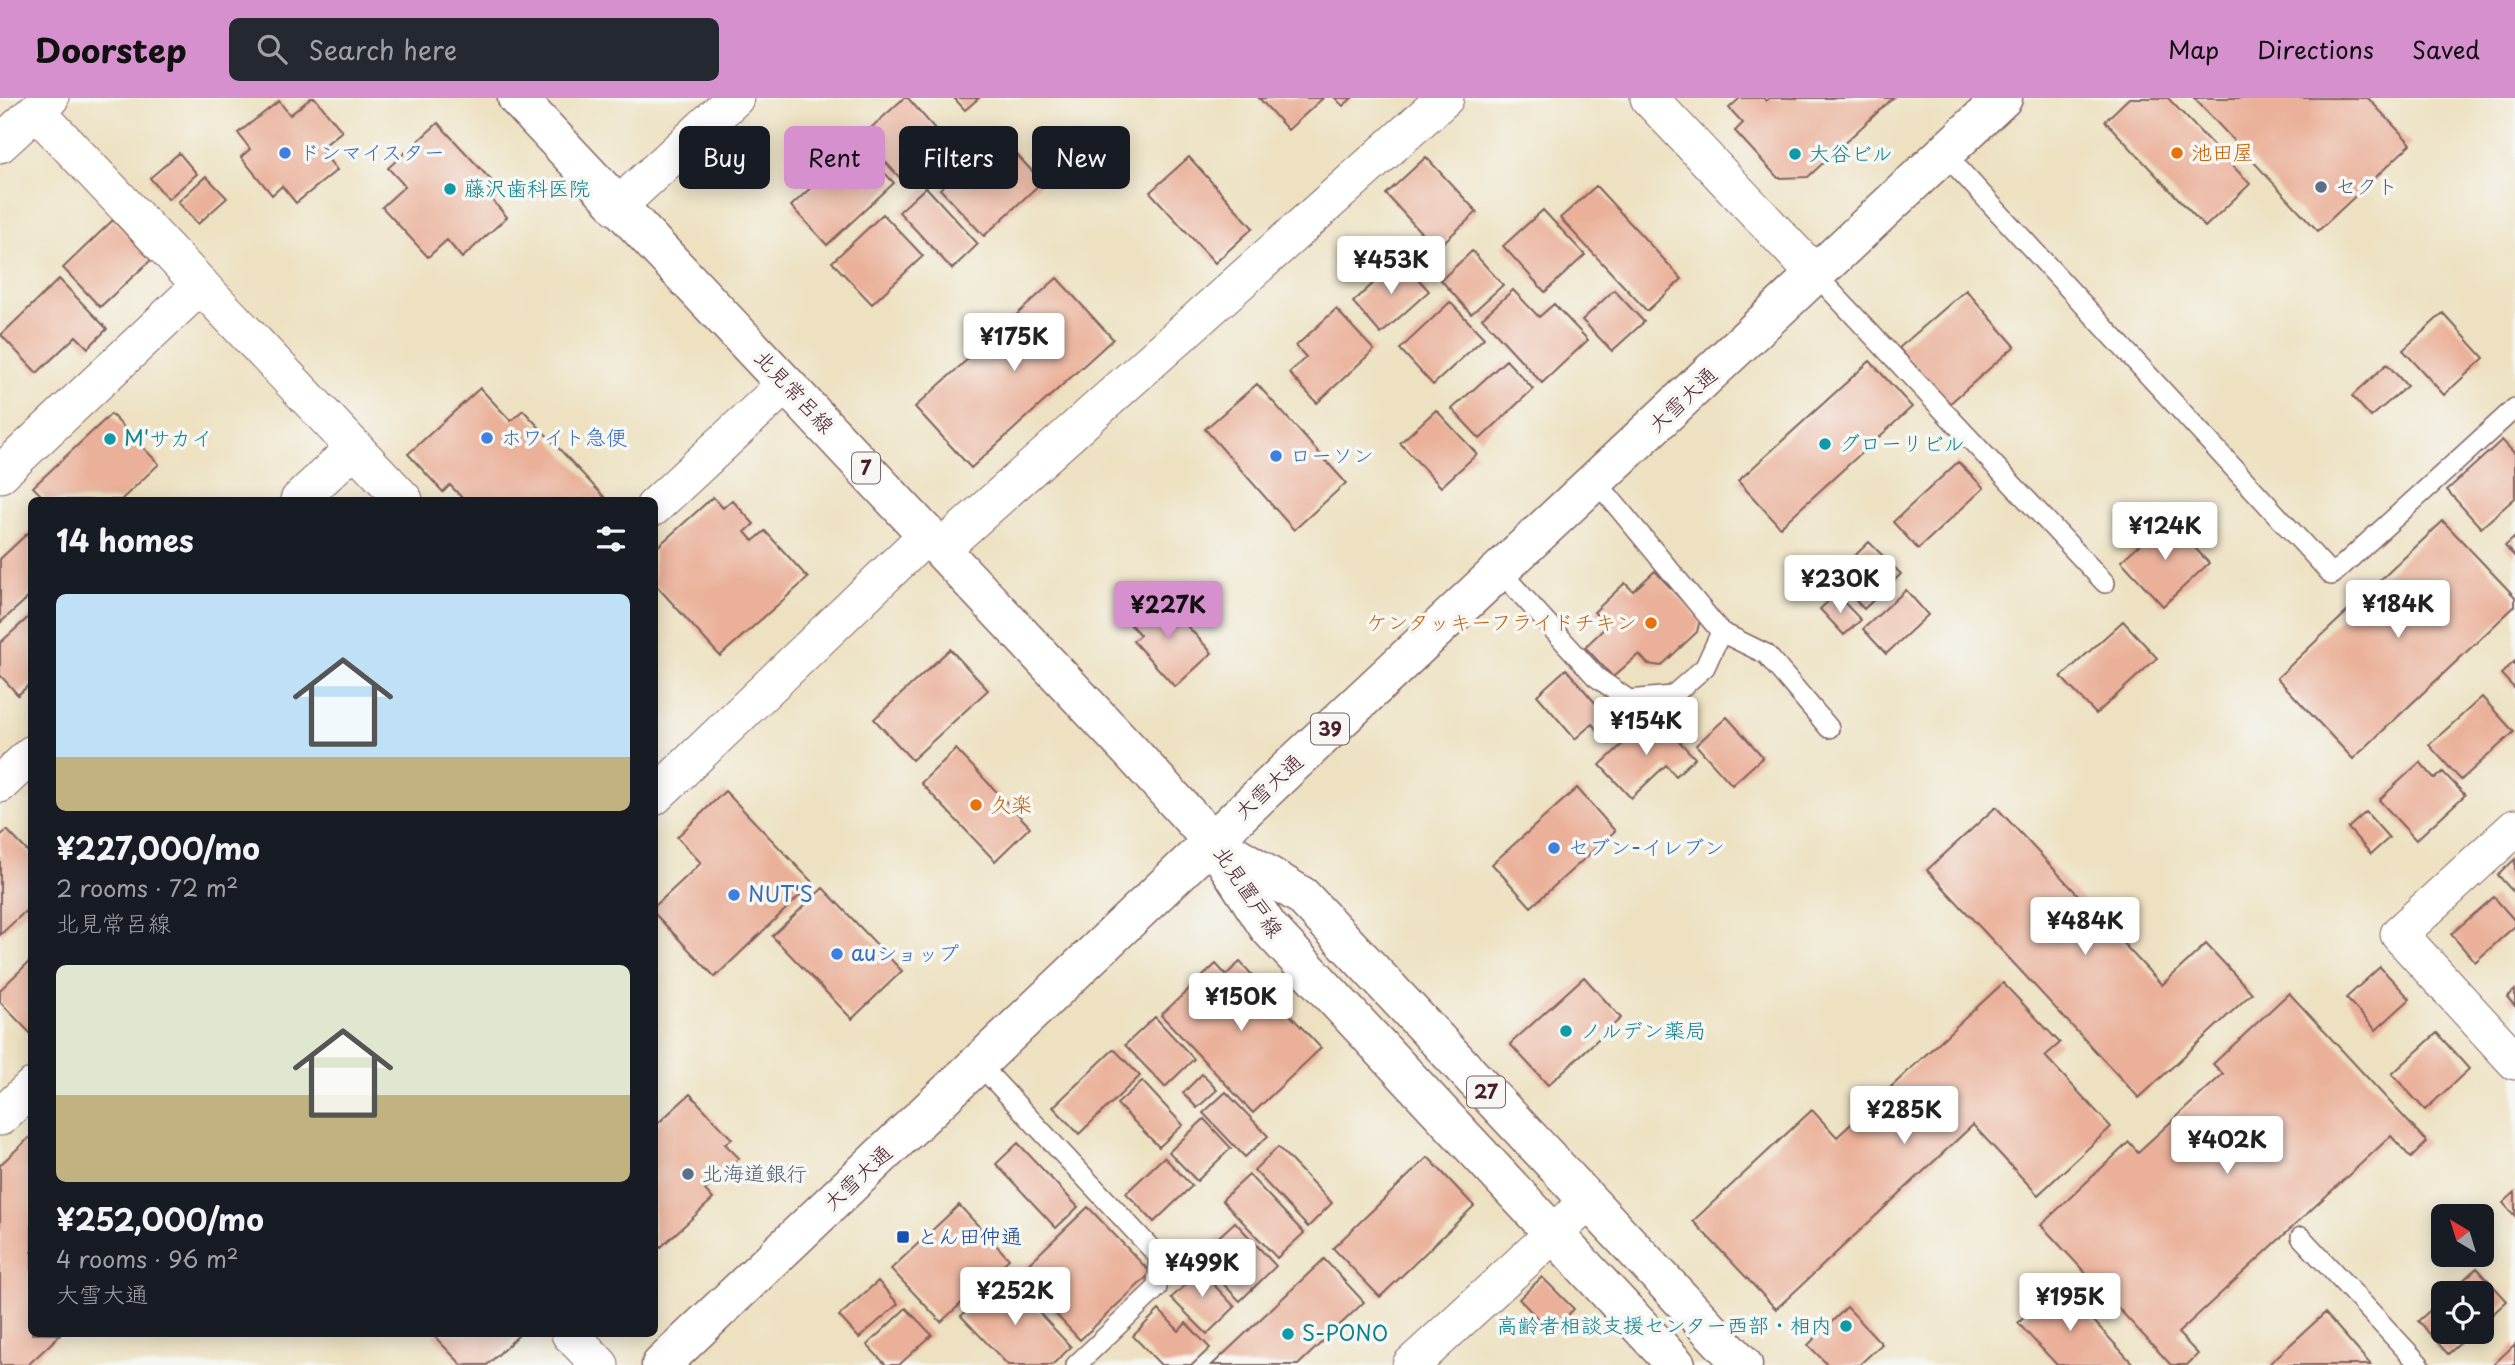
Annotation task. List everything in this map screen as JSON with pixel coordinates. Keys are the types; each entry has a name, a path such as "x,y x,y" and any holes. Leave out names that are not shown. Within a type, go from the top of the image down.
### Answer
{"main road":[{"name":"北見常呂線","path":"517,98 935,541 1212,841"},
{"name":"大雪大通","path":"661,1365 1212,841 2003,98"},
{"name":"北見置戸線","path":"1212,841 1303,896 1744,1365"},
{"name":"北見置戸線","path":"1212,841 1268,927 1676,1365"}],"street":[{"path":"617,206 735,98"},
{"path":"658,793 935,541 1445,98"},
{"path":"1649,98 1816,275"},
{"path":"0,144 43,104 201,285 401,497"},
{"path":"0,474 201,285"},
{"path":"658,503 786,383"},
{"path":"302,497 354,448"},
{"path":"0,784 28,758"},
{"path":"2515,828 2399,934 2515,1061"},
{"path":"0,1117 28,1091"},
{"path":"1411,1365 1589,1201"},
{"path":"573,1337 600,1365"}],"lane":[{"path":"1944,153 2332,575 2515,408"},
{"path":"1816,275 2105,583"},
{"path":"1596,481 1721,632 1766,654 1829,728"},
{"path":"1500,571 1596,677 1629,700 1672,696 1704,667 1721,632"},
{"path":"979,1064 1159,1257 1157,1288 1076,1365"},
{"path":"2301,1237 2420,1365"}],"building":[{"name":"ドンマイスター","path":"311,98 315,98 342,131 320,149 337,170 296,203 282,186 272,195 241,157 250,149 238,133 279,101 290,115"},
{"path":"904,98 908,98 932,126 899,126 899,177 885,161 885,126 873,126"},
{"path":"954,98 979,98 965,110"},
{"path":"1259,98 1323,98 1288,130"},
{"path":"1335,98 1352,98 1343,106"},
{"name":"大谷ビル","path":"1740,98 1763,98 1766,101 1770,98 1893,98 1808,177 1778,178 1735,131 1743,123 1729,108"},
{"name":"池田屋","path":"2129,98 2168,98 2250,184 2205,227 2105,121"},
{"name":"セクト","path":"2194,98 2368,98 2411,144 2318,231"},
{"name":"藤沢歯科医院","path":"438,123 501,191 492,200 507,217 462,258 447,240 428,257 382,207 405,186 388,168"},
{"path":"179,153 197,174 168,199 150,178"},
{"path":"1018,156 1032,171 1032,189 1034,189 984,236 940,189 1018,189"},
{"path":"1189,157 1253,228 1215,263 1150,192"},
{"path":"1426,157 1477,212 1436,249 1386,194"},
{"path":"885,173 894,183 827,245 791,206 809,189 885,189"},
{"path":"206,176 227,198 198,224 178,202"},
{"path":"1596,186 1682,279 1647,311 1560,218"},
{"path":"924,189 928,189 978,244 952,269 899,212"},
{"path":"1543,210 1585,255 1545,292 1503,246"},
{"path":"883,214 923,256 872,304 832,262"},
{"path":"113,220 151,260 100,307 63,268"},
{"path":"1472,251 1503,285 1471,314 1441,280"},
{"path":"1400,259 1429,291 1381,334 1353,302"},
{"path":"1057,278 1113,339 971,468 915,407"},
{"path":"59,279 107,329 88,348 76,336 37,373 1,335"},
{"path":"1513,290 1539,317 1554,304 1588,340 1542,383 1482,318"},
{"path":"1614,290 1644,322 1612,351 1582,320"},
{"path":"1966,290 2015,346 1948,405 1899,348"},
{"path":"1450,302 1484,338 1433,385 1400,349"},
{"path":"1336,309 1374,350 1317,403 1289,373 1306,357 1296,346"},
{"path":"2443,313 2484,358 2444,395 2403,350"},
{"path":"1506,360 1533,389 1480,439 1452,409"},
{"name":"グローリビル","path":"1870,361 1912,407 1780,527 1738,481"},
{"path":"2387,364 2407,386 2371,417 2352,396"},
{"name":"ローソン","path":"1257,384 1346,483 1294,530 1205,429"},
{"name":"ホワイト急便","path":"480,388 511,421 523,410 604,497 461,497 450,485 443,492 408,454"},
{"path":"1436,410 1477,454 1441,487 1400,443"},
{"name":"M'サカイ","path":"111,414 159,464 124,497 43,497 33,487"},
{"path":"2502,440 2515,454 2515,498 2481,528 2447,490"},
{"path":"1958,462 1984,488 1918,549 1893,522"},
{"path":"713,497 723,508 732,500 754,524 745,532 753,541 765,531 808,578 720,656 658,587 658,546"},
{"path":"2168,519 2209,563 2163,606 2121,561"},
{"path":"2443,521 2515,597 2515,606 2353,759 2277,678"},
{"path":"28,533 28,598 0,623 0,559"},
{"path":"2515,537 2515,557 2505,546"},
{"path":"1869,542 1901,574 1864,609 1833,577"},
{"name":"ケンタッキーフライドチキン","path":"1655,571 1700,620 1697,632 1661,666 1648,664 1639,654 1613,677 1585,647 1607,626 1594,612 1625,583 1633,591"},
{"path":"1906,590 1928,615 1886,654 1863,629"},
{"path":"1836,594 1861,620 1844,635 1820,609"},
{"path":"1159,595 1212,653 1175,687 1133,641 1140,635 1128,622"},
{"path":"28,618 28,686 18,695 0,675 0,643"},
{"path":"2123,621 2157,658 2096,714 2061,677"},
{"path":"950,649 988,690 912,760 874,719"},
{"path":"2515,661 2515,689 2501,674"},
{"path":"1566,669 1622,734 1610,744 1592,724 1575,739 1537,695"},
{"path":"2482,697 2514,732 2461,780 2429,745"},
{"path":"1654,715 1695,758 1676,776 1666,765 1631,798 1600,765"},
{"path":"1727,717 1763,757 1732,785 1696,745"},
{"name":"久楽","path":"956,749 1030,827 995,861 921,783"},
{"path":"2420,762 2435,779 2443,772 2465,795 2416,840 2379,800"},
{"name":"セブン-イレブン","path":"1577,788 1615,831 1531,907 1492,864"},
{"name":"NUT'S","path":"725,791 813,883 715,977 658,917 658,903 701,863 677,837"},
{"path":"1996,807 2162,985 2206,944 2252,993 2139,1098 1927,870"},
{"path":"2366,812 2389,838 2371,854 2348,828"},
{"path":"7,830 28,852 28,909 0,935 0,836"},
{"path":"2515,859 2515,894 2498,875"},
{"name":"auショップ","path":"823,888 902,971 852,1019 772,936"},
{"path":"2494,897 2515,921 2515,926 2475,962 2451,934"},
{"path":"1240,962 1321,1048 1253,1113 1161,1015 1216,964 1226,975"},
{"path":"28,963 28,1031 0,1002 0,990"},
{"path":"2380,967 2410,999 2376,1030 2346,998"},
{"name":"ノルデン薬局","path":"1584,977 1621,1018 1548,1085 1510,1044"},
{"path":"2003,983 2060,1043 2045,1056 2111,1127 2038,1195 1973,1125 1776,1309 1693,1221 1812,1110 1837,1137"},
{"path":"2515,990 2515,1006 2507,997"},
{"path":"2289,993 2427,1142 2411,1158 2391,1136 2178,1333 2198,1354 2187,1365 2171,1365 2041,1225 2129,1142 2138,1152 2223,1074 2213,1064"},
{"path":"1155,1017 1194,1059 1165,1087 1125,1045"},
{"path":"2437,1033 2469,1069 2425,1110 2392,1074"},
{"path":"1114,1049 1140,1076 1079,1134 1053,1107"},
{"path":"1202,1074 1217,1090 1197,1108 1183,1093"},
{"path":"1142,1081 1183,1125 1159,1147 1117,1104"},
{"path":"1226,1092 1268,1136 1245,1157 1203,1113"},
{"name":"北海道銀行","path":"690,1094 732,1139 725,1144 739,1158 705,1190 713,1199 661,1247 658,1244 658,1123"},
{"path":"1204,1119 1231,1148 1197,1181 1169,1152"},
{"path":"28,1139 28,1337 58,1337 28,1365 0,1365 0,1165"},
{"path":"1018,1143 1078,1207 1056,1228 996,1164"},
{"path":"1278,1147 1332,1203 1308,1227 1254,1170"},
{"path":"1164,1157 1192,1186 1154,1222 1126,1193"},
{"path":"1428,1157 1474,1206 1380,1297 1333,1248"},
{"path":"1249,1175 1304,1233 1277,1258 1222,1200"},
{"path":"2515,1192 2515,1216 2503,1203"},
{"path":"959,1205 1009,1259 941,1322 891,1269"},
{"path":"1088,1207 1151,1273 1080,1340 1018,1274"},
{"path":"1235,1222 1276,1266 1240,1301 1197,1257"},
{"name":"S-PONO","path":"1324,1259 1364,1302 1298,1365 1212,1365"},
{"path":"1190,1260 1235,1307 1207,1334 1171,1298 1189,1282 1178,1271"},
{"path":"2477,1268 2489,1281 2462,1281"},
{"path":"1004,1275 1071,1347 1052,1365 1008,1365 961,1316"},
{"path":"1542,1277 1574,1309 1551,1332 1519,1299"},
{"path":"878,1281 898,1304 859,1338 839,1316"},
{"path":"2060,1284 2134,1365 2057,1365 2018,1323"},
{"path":"2494,1287 2507,1301 2494,1313"},
{"name":"高齢者相談支援センター西部・相内","path":"1847,1307 1882,1344 1859,1365 1828,1365 1808,1345"},
{"path":"906,1308 932,1335 899,1365 886,1365 867,1345"},
{"path":"1159,1310 1179,1331 1186,1323 1210,1348 1192,1365 1161,1365 1133,1336"},
{"path":"2431,1310 2431,1335 2418,1321"},
{"path":"2325,1313 2371,1365 2268,1365"},
{"path":"435,1337 517,1337 487,1365 462,1365"},
{"path":"2439,1344 2459,1344 2448,1354"},
{"path":"2515,1344 2515,1365 2493,1365"}],"place":[{"name":"ドンマイスター","path":"285,153"},
{"name":"池田屋","path":"2177,153"},
{"name":"大谷ビル","path":"1795,154"},
{"name":"セクト","path":"2321,187"},
{"name":"藤沢歯科医院","path":"450,189"},
{"name":"ホワイト急便","path":"487,438"},
{"name":"M'サカイ","path":"110,439"},
{"name":"グローリビル","path":"1825,444"},
{"name":"ローソン","path":"1276,456"},
{"name":"ケンタッキーフライドチキン","path":"1651,623"},
{"name":"久楽","path":"976,805"},
{"name":"セブン-イレブン","path":"1554,848"},
{"name":"NUT'S","path":"734,895"},
{"name":"auショップ","path":"837,954"},
{"name":"ノルデン薬局","path":"1566,1031"},
{"name":"北海道銀行","path":"688,1174"},
{"name":"とん田仲通","path":"903,1237"},
{"name":"高齢者相談支援センター西部・相内","path":"1846,1326"},
{"name":"S-PONO","path":"1288,1334"}]}
